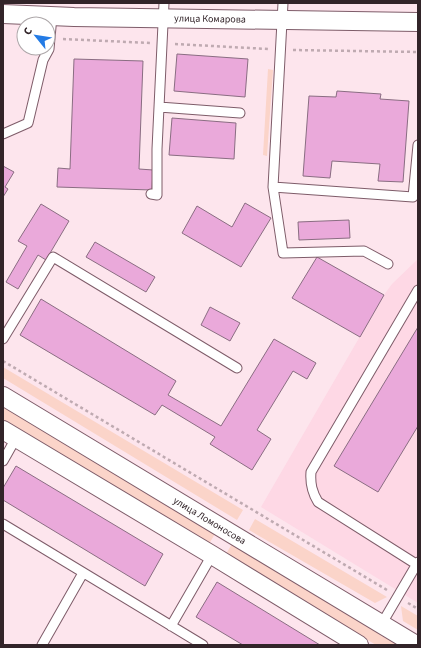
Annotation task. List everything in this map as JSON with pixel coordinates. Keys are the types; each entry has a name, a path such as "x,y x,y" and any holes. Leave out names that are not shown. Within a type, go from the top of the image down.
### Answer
{"street":[{"name":"улица Комарова","path":"3,14 55,10 74,17 163,10 283,11 418,22"},
{"name":"улица Ломоносова","path":"3,396 416,645"},
{"path":"10,434 359,645"},
{"path":"212,555 227,530"}],"lane":[{"path":"151,194 157,195 157,148 163,10"},
{"path":"283,11 273,187 283,252 364,251 388,264"},
{"path":"3,134 28,122 45,56"},
{"path":"159,107 240,113"},
{"path":"273,187 413,198 418,145"},
{"path":"3,339 53,257 237,368"},
{"path":"381,625 417,563 318,502 312,492 310,481 312,472 418,290"},
{"path":"3,461 10,434"},
{"path":"3,524 203,645"},
{"path":"172,626 212,555"},
{"path":"42,645 83,573"}],"path":[{"path":"56,38 281,50 418,52"},
{"path":"3,361 418,609"}],"shaded area":[{"path":"268,69 273,70 267,156 263,155"},
{"path":"418,248 418,603 261,507 384,295 392,284 417,260"},
{"path":"3,367 243,510 237,520 3,378"},
{"path":"3,405 216,532 209,544 3,422"},
{"path":"255,519 387,597 375,603 249,530"},
{"path":"233,542 405,645 376,645 226,554"},
{"path":"401,606 418,616 418,630 403,621"}],"building":[{"path":"177,54 248,59 245,97 174,91"},
{"path":"74,59 143,61 139,169 153,170 152,190 57,187 58,168 70,169"},
{"path":"337,91 381,94 380,99 409,101 403,182 378,181 380,164 332,161 330,178 303,176 309,96 336,97"},
{"path":"172,118 236,123 234,159 169,155"},
{"path":"3,166 14,172 5,187 8,189 3,197"},
{"path":"245,203 271,218 241,267 182,233 197,206 232,227"},
{"path":"41,204 69,221 46,260 38,255 18,289 6,282 27,246 18,241"},
{"path":"349,220 350,238 299,240 298,222"},
{"path":"95,242 155,277 146,292 86,257"},
{"path":"317,257 384,295 360,337 292,298"},
{"path":"41,299 176,381 168,395 221,426 274,339 316,363 307,379 293,371 257,430 271,439 252,470 210,444 215,437 162,405 155,415 20,335"},
{"path":"210,307 240,323 230,341 201,325"},
{"path":"418,327 418,426 378,492 334,466"},
{"path":"16,466 163,554 145,586 3,500 3,488"},
{"path":"217,582 320,645 243,645 196,617"}]}
